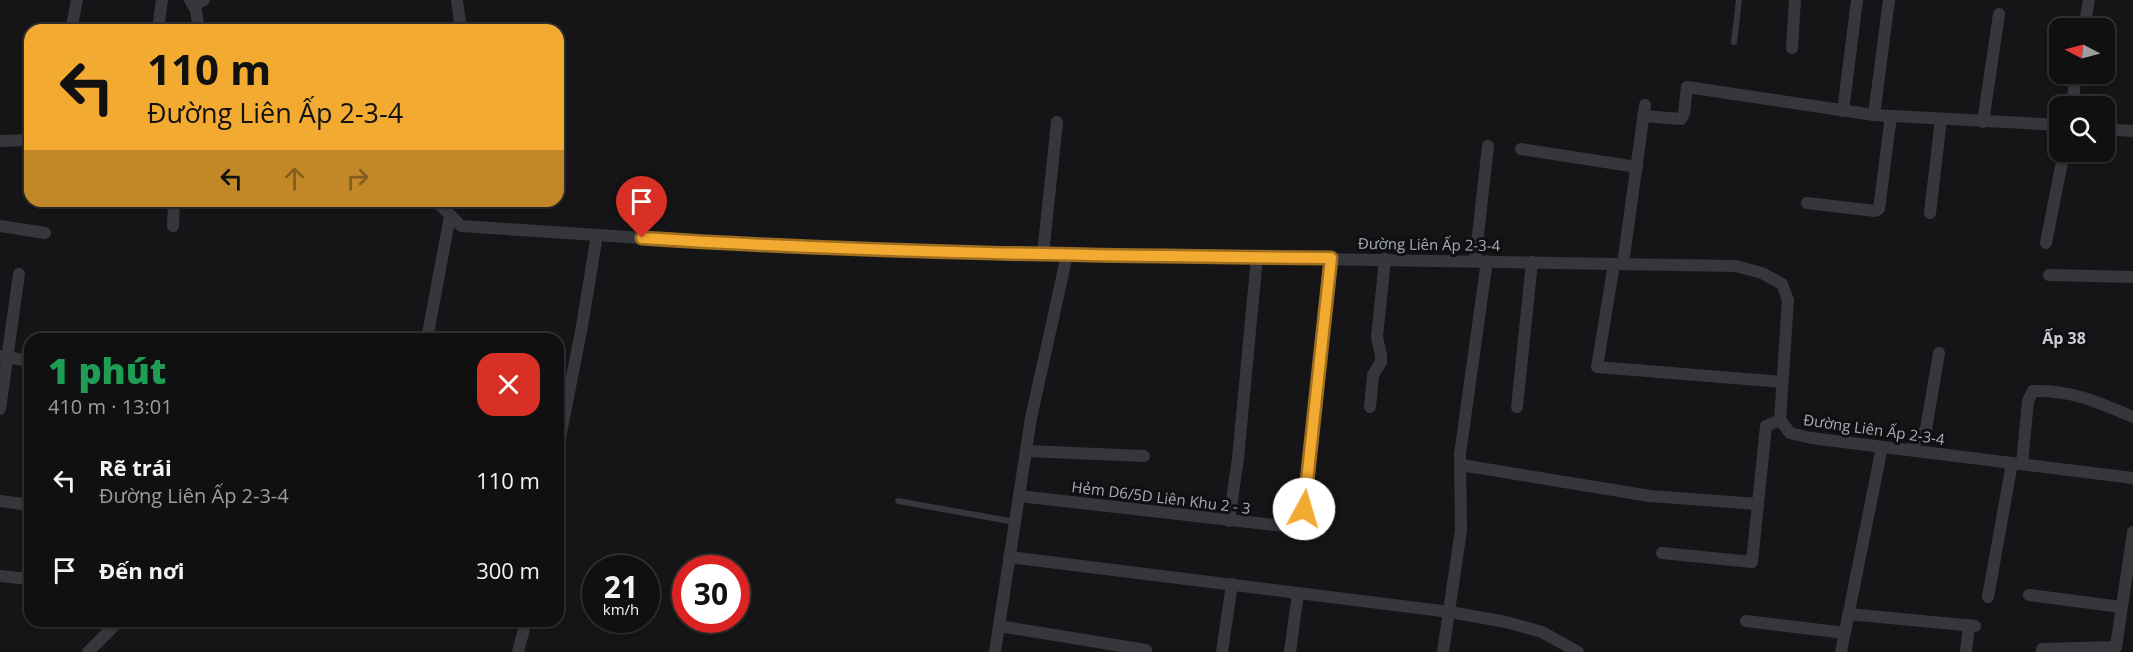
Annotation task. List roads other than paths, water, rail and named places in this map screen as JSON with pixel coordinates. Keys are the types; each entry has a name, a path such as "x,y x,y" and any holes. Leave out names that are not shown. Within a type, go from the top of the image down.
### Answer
{"street":[{"path":"72,24 77,0"},
{"path":"159,24 162,0"},
{"path":"457,0 460,24"},
{"path":"1792,48 1796,0"},
{"path":"1843,111 1857,0"},
{"path":"1874,115 1889,0"},
{"path":"2086,18 2089,0"},
{"path":"196,2 198,24"},
{"path":"1983,122 2000,14"},
{"path":"1782,382 1597,367 1637,167 1644,110 1681,119 1684,113 1687,87 1874,115 2049,125"},
{"path":"1808,203 1875,211 1879,209 1891,116"},
{"path":"1929,213 1941,119"},
{"path":"1043,254 1057,122"},
{"path":"2115,130 2133,131"},
{"path":"0,141 24,140"},
{"path":"1443,652 1461,530 1460,454 1481,261 1488,146"},
{"path":"1521,149 1637,167"},
{"path":"2046,243 2062,162"},
{"path":"173,226 174,207"},
{"path":"428,333 450,216 442,207"},
{"name":"Đường Liên Ấp 2-3-4","path":"450,216 461,226 778,247 1067,255 1736,266 1762,273 1782,284 1788,300 1780,420 1790,433 1882,447 2133,478"},
{"path":"0,226 45,233"},
{"path":"564,418 597,236"},
{"path":"995,652 1031,418 1067,255"},
{"path":"1229,521 1238,458 1257,257"},
{"name":"Hẻm D6/5D Liên Khu 2 - 3","path":"1019,496 1301,528 1331,258"},
{"path":"1370,407 1373,375 1381,362 1382,355 1377,337 1385,259"},
{"path":"1518,407 1532,262"},
{"path":"0,409 3,357 19,274"},
{"path":"2049,274 2133,277"},
{"path":"1909,450 1926,429 1939,353"},
{"path":"3,357 24,360"},
{"path":"1988,597 2017,464 2028,401 2033,391 2056,390 2098,401 2133,417"},
{"path":"1662,553 1751,568 1766,426 1780,420"},
{"path":"1841,652 1882,447"},
{"path":"1026,451 1144,456"},
{"path":"1461,465 1650,496 1758,504"},
{"path":"0,501 24,504"},
{"path":"2042,649 2116,647 2133,532"},
{"path":"1009,557 1450,612 1506,622 1542,632 1578,652"},
{"path":"0,576 24,578"},
{"path":"1222,652 1232,584"},
{"path":"1290,652 1298,593"},
{"path":"2029,595 2121,607"},
{"path":"1848,614 1972,626 1966,652"},
{"path":"1746,621 1845,633"},
{"path":"999,626 1146,650"},
{"path":"88,652 113,627"},
{"path":"519,652 525,627"}],"lane":[{"path":"1734,42 1739,0"},
{"path":"898,501 1015,522"}],"district":[{"name":"Ấp 38","path":"2064,338"}]}
